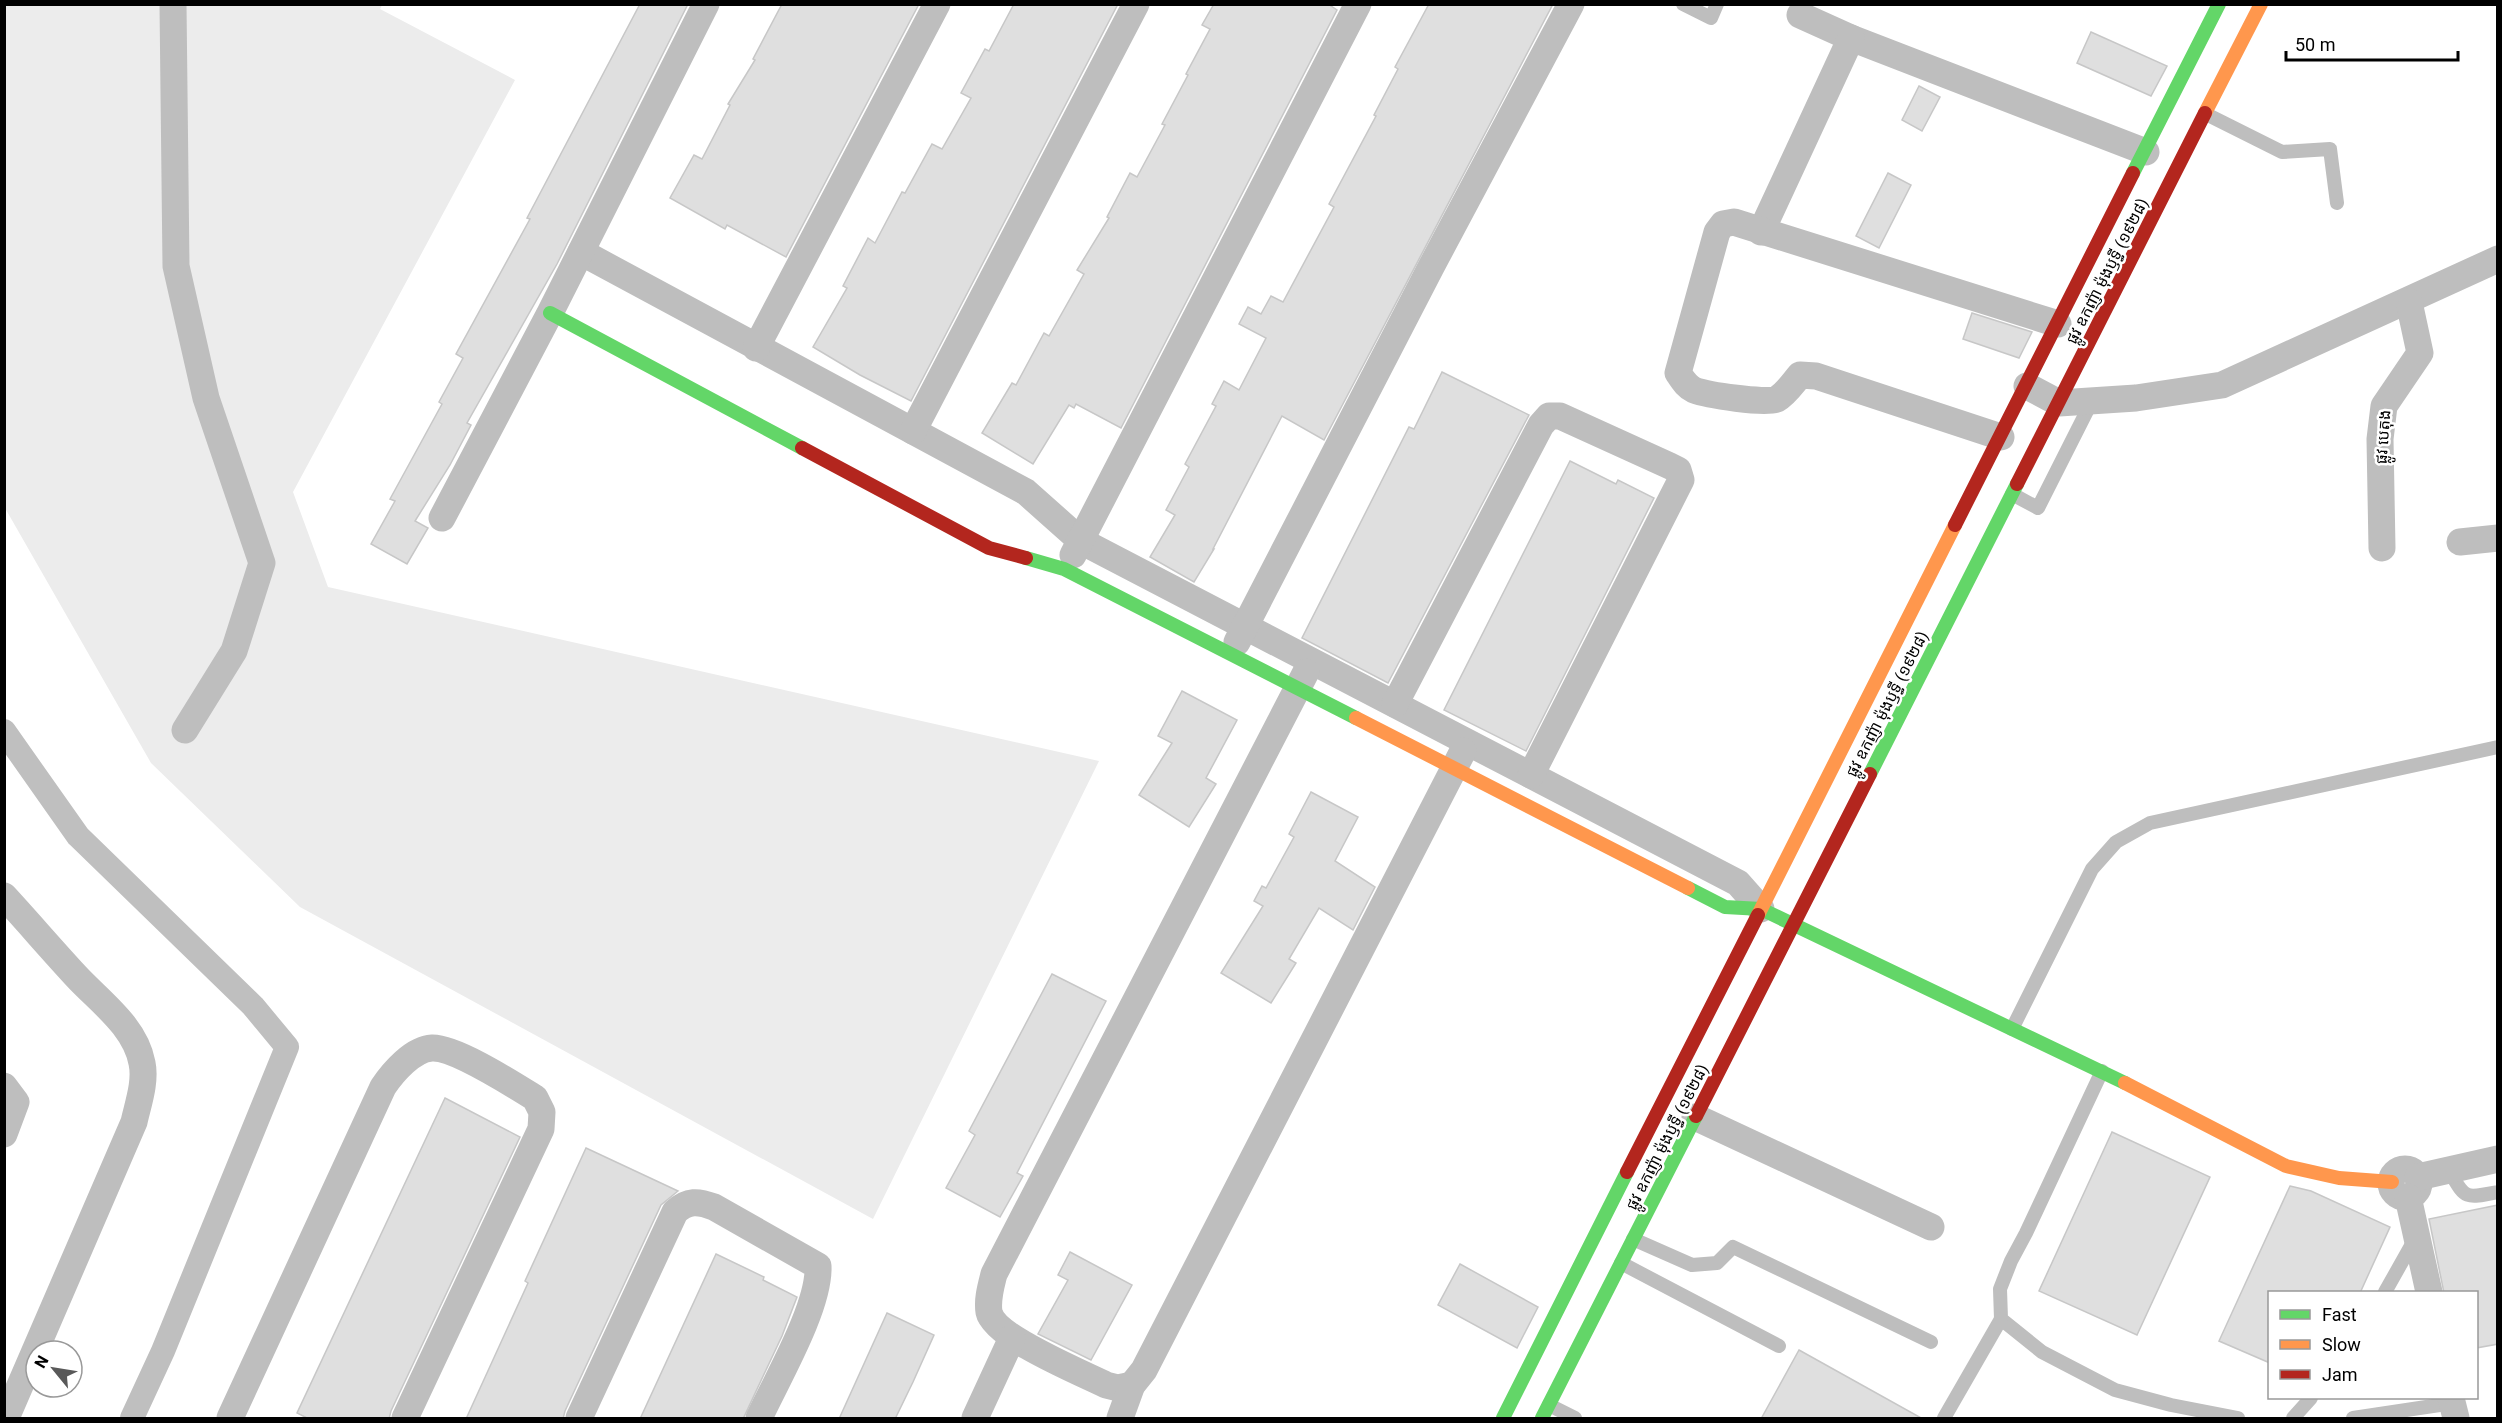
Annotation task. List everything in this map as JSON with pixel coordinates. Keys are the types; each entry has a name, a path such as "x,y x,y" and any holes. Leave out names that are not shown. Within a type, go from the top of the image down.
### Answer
{"main road":[{"name":"ផ្លូវ ឧកញ៉ា ម៉ុងឫទ្ធី (១៩២៨)","path":"2045,426 2027,386 2219,4"},
{"name":"ផ្លូវ ឧកញ៉ា ម៉ុងឫទ្ធី (១៩២៨)","path":"1542,1419 2261,4"},
{"path":"550,313 989,548 1064,569 1725,907 1761,909 2102,1071 2286,1166 2339,1178 2406,1185"},
{"name":"ផ្លូវ ឧកញ៉ា ម៉ុងឫទ្ធី (១៩២៨)","path":"1503,1419 2001,436 2045,426"}],"street":[{"path":"172,4 176,266 206,398 262,563 234,651 185,730"},
{"path":"442,518 550,313 706,4"},
{"path":"756,348 936,4"},
{"path":"913,431 1136,4"},
{"path":"1064,569 1081,541 1358,4"},
{"path":"1230,654 1425,277 1571,4"},
{"path":"1800,15 1851,38 2146,152"},
{"path":"1761,232 1851,38"},
{"path":"2001,436 1816,376 1800,375 1783,395 1774,400 1732,398 1695,390 1685,384 1678,373 1717,232 1724,224 1734,222 2058,324"},
{"path":"581,252 1026,492 1081,541 1738,883 1761,909"},
{"path":"2027,386 2059,403 2136,398 2222,385 2498,260"},
{"name":"ផ្លូវ បេតុង","path":"2382,548 2380,439 2384,406 2420,352 2409,302"},
{"path":"1395,704 1536,435 1549,416 1560,416 1670,466 1678,471 1681,480 1531,775"},
{"path":"2460,542 2498,538"},
{"path":"1132,1385 1118,1388 1106,1385 1012,1338 995,1325 989,1312 989,1293 994,1274 1312,662"},
{"path":"1120,1419 1132,1385 1144,1370 1468,742"},
{"path":"4,896 123,1024 136,1043 142,1064 142,1085 134,1122 6,1419"},
{"path":"240,1415 382,1087 392,1074 415,1055 430,1048 447,1049 535,1098 542,1112 541,1129 405,1419"},
{"path":"4,1086 16,1102 4,1134"},
{"path":"1695,1117 1931,1227"},
{"path":"2429,1291 2406,1185 2448,1169 2498,1159"},
{"path":"579,1419 675,1212 684,1204 699,1202 714,1207 818,1266 819,1282 813,1303 759,1419"},
{"path":"975,1419 1012,1338"}],"lane":[{"path":"1683,4 1711,18 1718,4"},
{"path":"2206,114 2282,152 2330,149 2337,203"},
{"path":"2012,494 2038,508 2045,426 2092,401"},
{"path":"2012,1029 2092,868 2116,842 2150,823 2498,747"},
{"path":"1944,1419 2001,1319 2000,1289 2011,1261 2102,1071"},
{"path":"2448,1169 2466,1195 2473,1197 2498,1192"},
{"path":"2386,1291 2416,1235"},
{"path":"1634,1239 1692,1265 1717,1263 1733,1248 1931,1342"},
{"path":"1621,1263 1779,1346"},
{"path":"2001,1319 2042,1352 2115,1390 2238,1419"},
{"path":"2293,1419 2310,1399"},
{"path":"1549,1405 1575,1419"},
{"path":"2353,1419 2454,1406"}],"shaded area":[{"path":"4,5 382,5 380,9 515,80 293,492 328,587 1099,761 873,1219 300,907 151,763 5,508"}],"building":[{"path":"640,4 688,4 557,264 467,423 471,425 450,465 415,521 428,528 407,564 371,544 395,501 390,499 442,404 439,402 463,358 456,354 530,219 527,218"},
{"path":"782,4 919,4 786,257 727,225 725,229 670,198 694,155 702,159 730,105 728,104 755,60 753,59"},
{"path":"1014,4 1118,4 911,401 860,375 813,347 847,288 843,286 868,238 875,243 902,192 905,193 932,144 942,149 971,98 961,93 985,49 989,51"},
{"path":"1214,4 1328,4 1337,10 1121,428 1076,404 1074,408 1069,405 1033,464 982,433 1012,383 1016,385 1044,333 1049,336 1084,274 1077,270 1109,218 1107,217 1130,173 1137,177 1165,125 1162,124 1210,29 1202,25"},
{"path":"1429,4 1553,4 1324,440 1282,416 1214,549 1194,582 1150,557 1175,515 1166,510 1189,467 1185,464 1216,406 1212,404 1224,381 1239,390 1266,338 1239,324 1248,307 1261,314 1271,296 1283,302 1334,207 1329,204 1376,116 1374,115 1398,69 1395,67"},
{"path":"2091,32 2167,66 2151,96 2077,63"},
{"path":"1919,86 1940,97 1922,131 1902,120"},
{"path":"1888,173 1911,185 1879,248 1856,236"},
{"path":"1972,313 2032,332 2019,358 1963,339"},
{"path":"1442,372 1529,415 1388,683 1302,638 1409,427 1414,429"},
{"path":"1570,461 1616,484 1618,480 1654,498 1526,751 1444,710"},
{"path":"1182,691 1237,720 1206,778 1216,784 1189,827 1139,795 1172,743 1158,736"},
{"path":"1311,792 1358,817 1335,861 1375,887 1353,930 1319,908 1289,959 1296,963 1271,1003 1221,973 1263,906 1254,901 1262,886 1266,888 1294,837 1289,834"},
{"path":"1052,974 1106,1001 1017,1173 1023,1176 1000,1217 946,1188 975,1135 969,1131"},
{"path":"445,1098 520,1137 389,1419 309,1419 297,1413"},
{"path":"2112,1132 2210,1177 2137,1335 2039,1291"},
{"path":"586,1148 678,1191 661,1205 563,1419 466,1419 528,1283 525,1281"},
{"path":"2290,1186 2311,1191 2390,1227 2361,1291 2268,1291 2268,1362 2219,1341"},
{"path":"2498,1205 2498,1344 2478,1348 2478,1291 2444,1291 2429,1219"},
{"path":"1070,1252 1132,1285 1091,1360 1038,1334 1068,1280 1058,1275"},
{"path":"716,1254 764,1277 763,1280 797,1297 782,1336 743,1419 640,1419"},
{"path":"1460,1264 1538,1307 1517,1348 1438,1305"},
{"path":"887,1313 934,1335 913,1382 895,1419 839,1419"},
{"path":"1799,1350 1923,1419 1761,1419"}],"waterway":[{"path":"4,731 78,836 253,1006 287,1047 163,1351 132,1418"}],"traffic: fast":[{"path":"2133,173 2219,4"},
{"path":"550,313 802,448"},
{"path":"1870,774 2017,484"},
{"path":"1026,558 1064,569 1356,718"},
{"path":"1688,888 1725,907 1761,909 2125,1083"},
{"path":"1542,1418 1696,1116"},
{"path":"1503,1418 1627,1172"}],"traffic: slow":[{"path":"2205,113 2261,4"},
{"path":"1758,915 1955,525"},
{"path":"1356,718 1688,888"},
{"path":"2125,1083 2286,1166 2339,1178 2392,1182"}],"traffic: jam":[{"path":"2017,484 2205,113"},
{"path":"1955,525 2133,173"},
{"path":"802,448 989,548 1026,558"},
{"path":"1696,1116 1870,774"},
{"path":"1627,1172 1758,915"}]}
